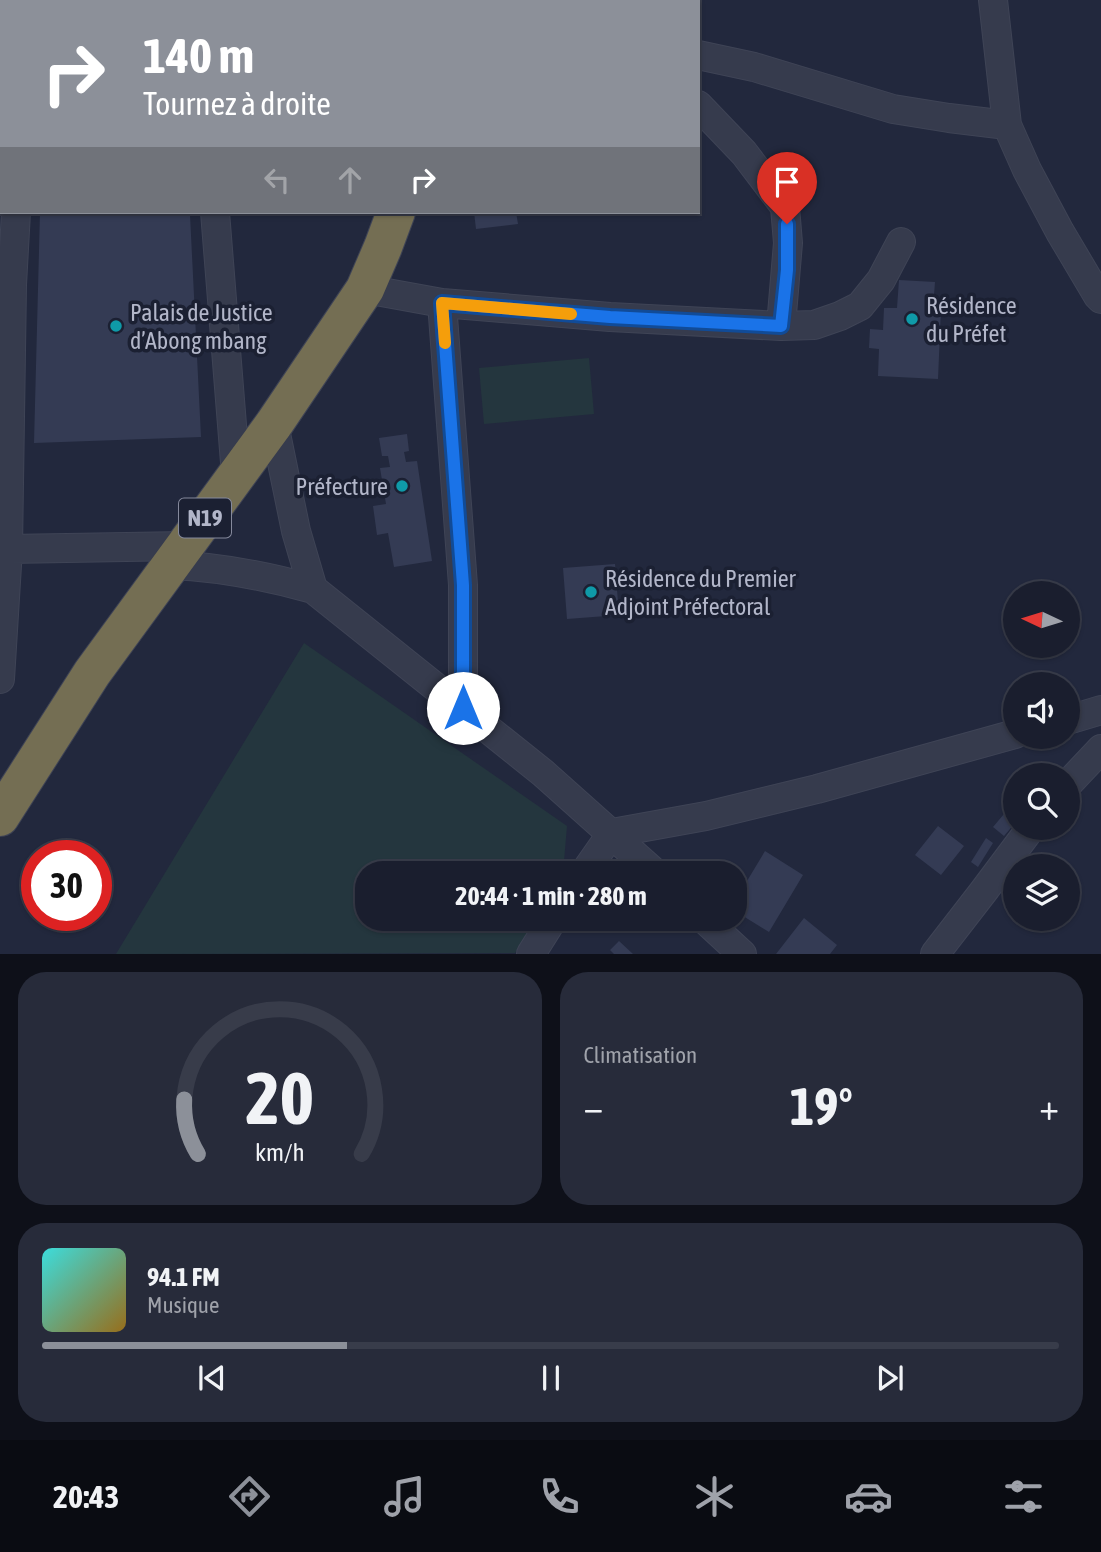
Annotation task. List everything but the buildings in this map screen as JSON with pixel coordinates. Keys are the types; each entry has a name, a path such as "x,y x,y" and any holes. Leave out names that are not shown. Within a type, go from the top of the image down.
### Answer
{"highway":[{"name":"N19","path":"0,817 92,673 274,424 365,289 395,214"}],"street":[{"path":"993,0 1007,125 1060,232 1101,299"},
{"path":"700,55 754,67 893,109 1007,125"},
{"path":"700,107 744,153 785,207 788,243 781,326"},
{"path":"0,679 8,549 4,467 16,214"},
{"path":"215,214 236,475"},
{"path":"365,289 442,303 610,317 781,326 814,324 860,306 881,280 901,242"},
{"path":"442,303 463,585 463,708"},
{"path":"274,424 296,531 313,589"},
{"path":"8,549 178,556 205,566 267,576 313,589 543,774 642,861"},
{"path":"1080,716 1101,710"},
{"path":"592,861 612,833 706,816 1003,737"},
{"path":"1080,771 1101,749"},
{"path":"935,954 1022,840"},
{"path":"531,954 545,931"},
{"path":"717,931 742,954"}],"shaded area":[{"path":"589,358 594,414 484,424 479,368"},
{"path":"304,643 567,826 564,861 355,861 355,931 529,931 515,953 116,954"}],"slow traffic":[{"path":"445,343 442,303 571,314"}],"place":[{"name":"Résidence du Préfet","path":"912,319"},
{"name":"Palais de Justice d’Abong mbang","path":"116,326"},
{"name":"Préfecture","path":"402,486"},
{"name":"Résidence du Premier Adjoint Préfectoral","path":"591,592"}],"route":[{"path":"463,708 463,585 442,303 610,317 781,326 787,270 787,224"}]}
